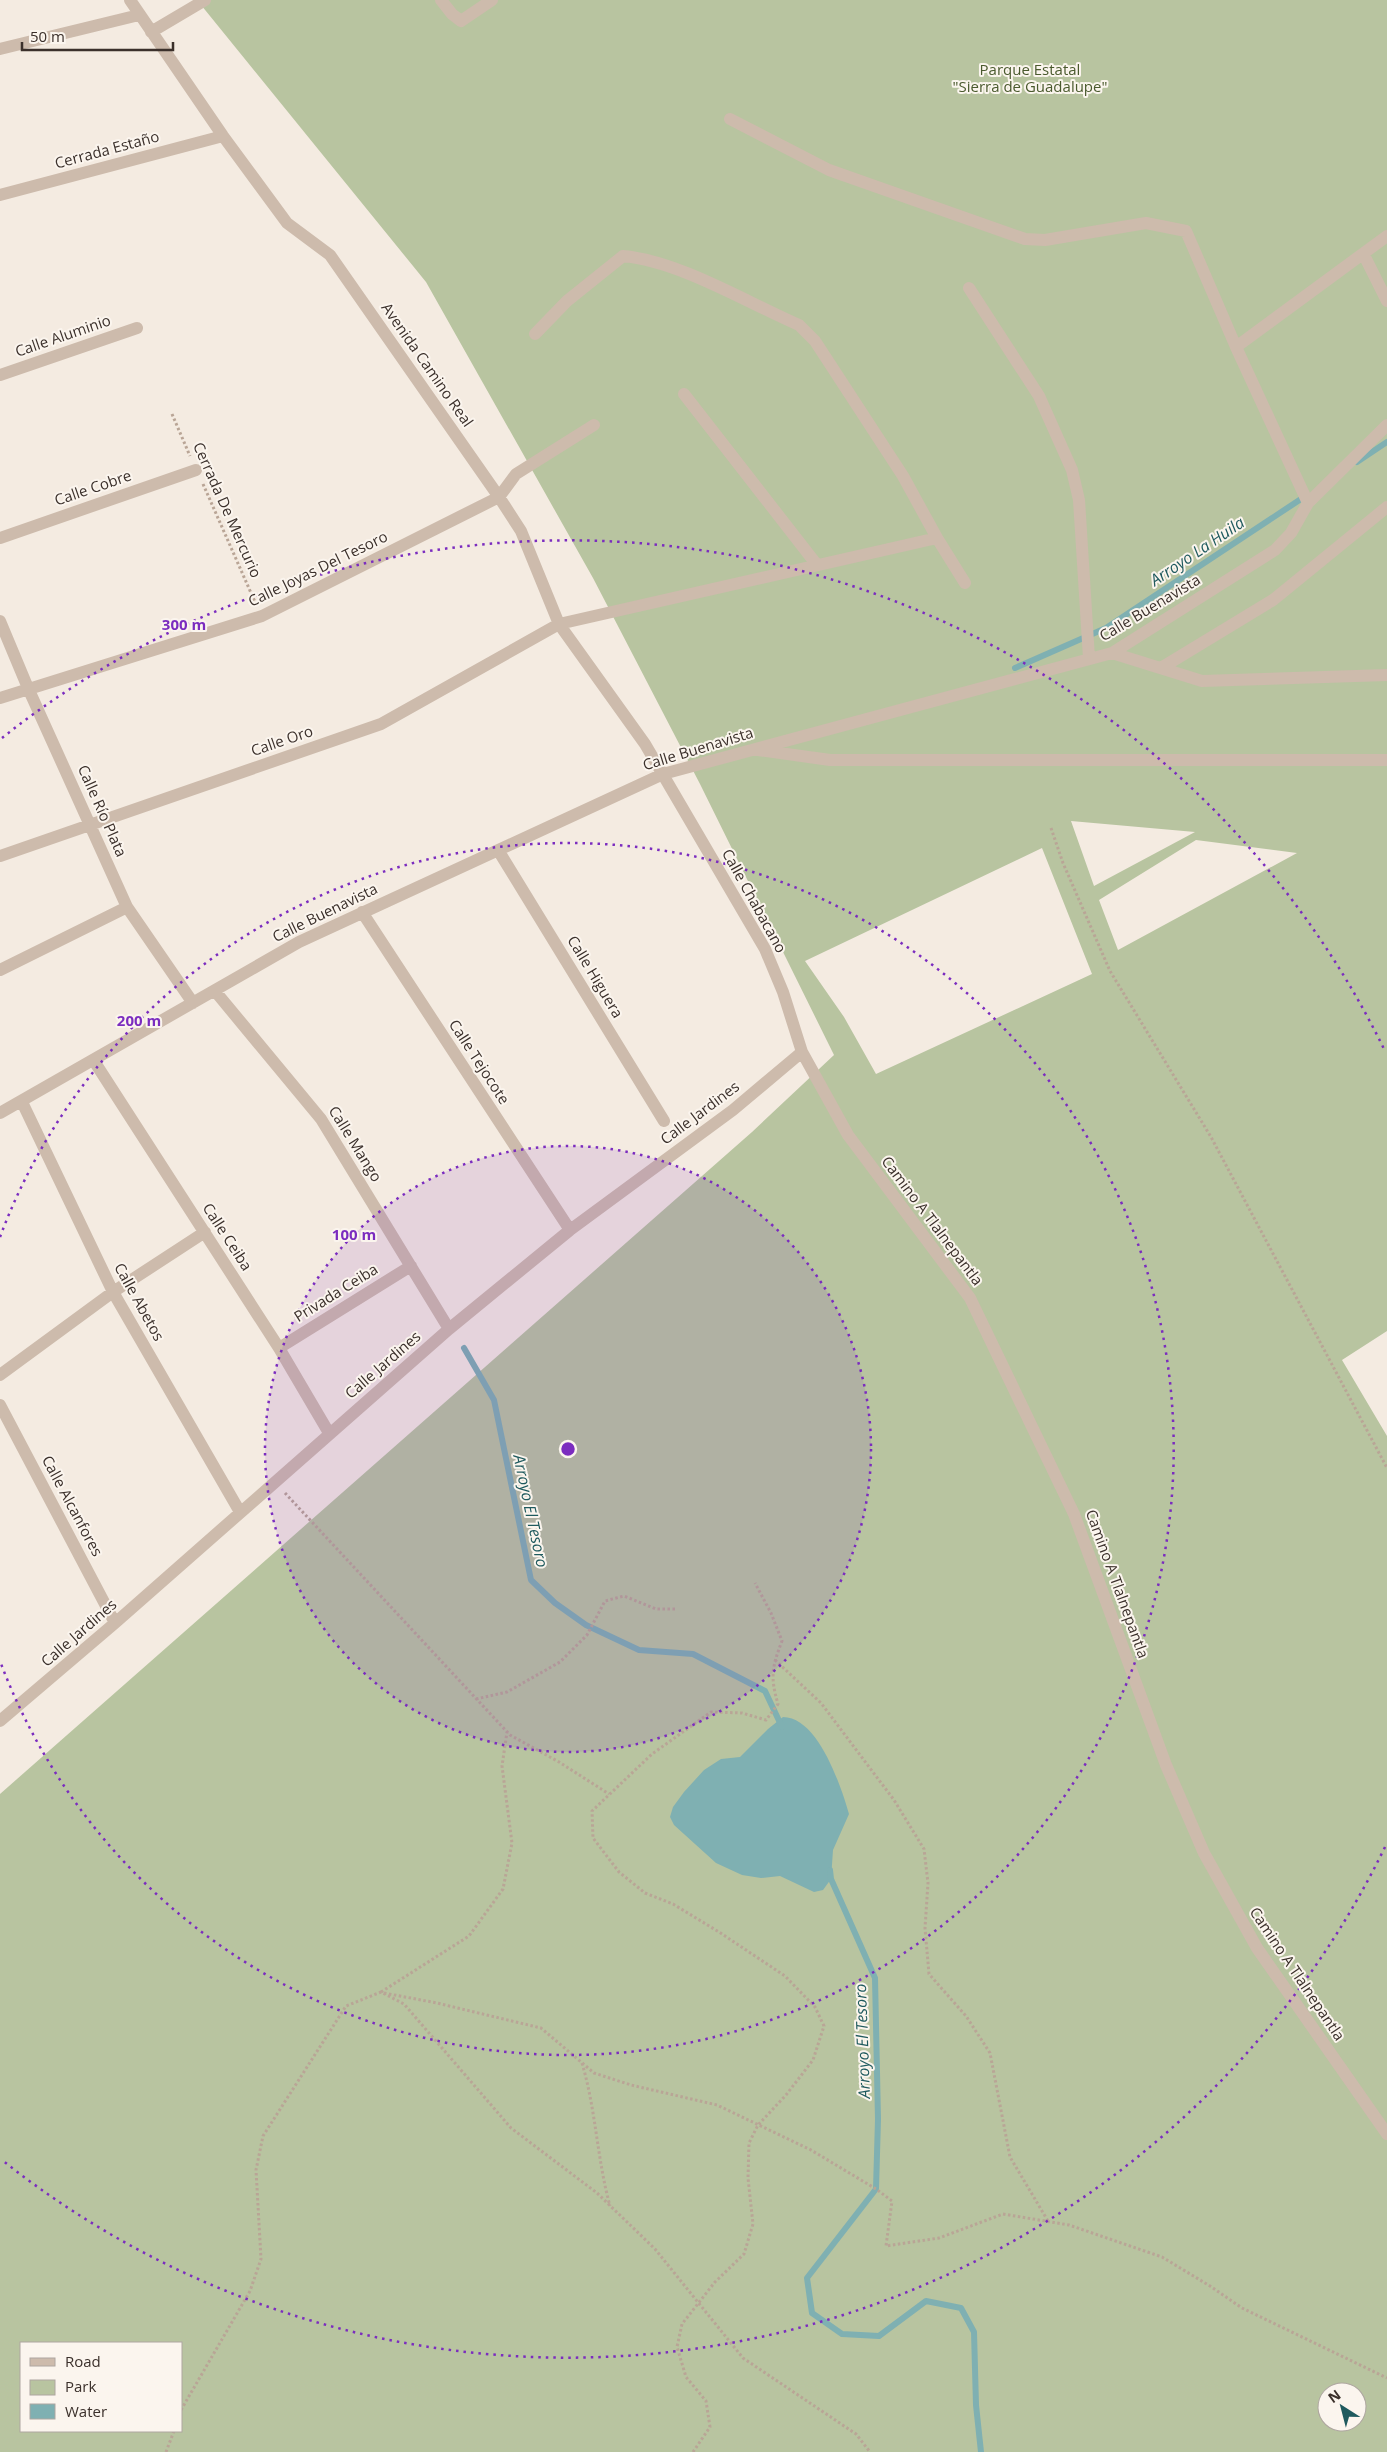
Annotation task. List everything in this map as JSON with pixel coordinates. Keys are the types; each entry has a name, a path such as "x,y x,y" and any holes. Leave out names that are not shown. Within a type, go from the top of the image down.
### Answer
{"street":[{"name":"Avenida Camino Real","path":"130,0 150,32 223,136 287,223 330,255 499,497 521,532 559,624 645,744 663,774"},
{"path":"150,32 205,0"},
{"path":"441,0 452,14 461,21 492,0"},
{"path":"0,49 139,15"},
{"path":"730,119 829,170 1025,239 1045,240 1146,223 1186,231 1236,347 1308,503"},
{"name":"Cerrada Estaño","path":"0,195 223,136"},
{"path":"1236,347 1364,255 1387,236"},
{"path":"1364,255 1387,301"},
{"path":"535,334 567,301 623,256 642,257 671,266 799,325 815,341 903,476 937,538 965,583"},
{"path":"969,288 1039,396 1072,470 1079,500 1089,658"},
{"name":"Calle Aluminio","path":"0,375 137,328"},
{"path":"684,394 817,565"},
{"name":"Calle Joyas Del Tesoro","path":"0,698 262,616 499,497 516,474 594,425"},
{"name":"Calle Buenavista","path":"0,1113 94,1061 299,942 663,774 1112,653 1275,550 1291,533 1308,503 1387,425"},
{"name":"Calle Cobre","path":"0,538 196,470"},
{"path":"1161,668 1273,600 1387,507"},
{"name":"Calle Oro","path":"0,856 381,724 559,624 937,538"},
{"name":"Calle Río Plata","path":"0,621 28,688 127,907 193,1003"},
{"path":"1112,653 1202,681 1387,675"},
{"path":"753,749 830,760 1387,760"},
{"name":"Calle Chabacano","path":"663,774 765,949 783,992 802,1052"},
{"name":"Calle Higuera","path":"498,850 664,1120"},
{"path":"0,970 127,907"},
{"name":"Calle Tejocote","path":"362,912 570,1230"},
{"name":"Calle Mango","path":"215,990 322,1119 449,1329"},
{"name":"Calle Jardines","path":"0,1721 116,1623 449,1329 570,1230 733,1110 802,1052"},
{"name":"Camino A Tlalnepantla","path":"802,1052 848,1134 970,1298 1074,1514 1166,1765 1204,1853 1257,1948 1387,2134"},
{"name":"Calle Ceiba","path":"94,1061 279,1348 329,1433"},
{"name":"Calle Abetos","path":"22,1102 113,1292 240,1512"},
{"path":"0,1374 113,1292 205,1232"},
{"name":"Privada Ceiba","path":"279,1348 411,1266"},
{"name":"Calle Alcanfores","path":"0,1405 116,1623"}],"path":[{"name":"Cerrada De Mercurio","path":"172,414 262,616"},
{"path":"1051,828 1063,863 1110,971 1211,1137 1387,1468"},
{"path":"275,1481 507,1731 610,1794"},
{"path":"694,2452 710,2427 706,2401 686,2377 677,2347 682,2324 698,2302 744,2254 753,2224 748,2178 749,2143 758,2125 786,2095 813,2060 824,2026 815,2007 785,1976 720,1932 673,1904 645,1893 619,1872 593,1838 592,1811 652,1754 712,1712 742,1713 766,1720 778,1704 771,1683 775,1660 782,1641 771,1613 755,1583"},
{"path":"476,1699 507,1692 560,1662 587,1635 605,1602 624,1596 656,1609 677,1609"},
{"path":"775,1660 821,1703 894,1800 924,1849 928,1883 925,1928 929,1974 966,2016 990,2053 1010,2157 1048,2221"},
{"path":"182,2408 250,2291 261,2259 256,2170 263,2136 346,2006 381,1992 469,1936 503,1889 512,1843 502,1766 507,1731"},
{"path":"381,1992 437,2003 540,2028 594,2073 631,2085 716,2105 811,2150 892,2201 886,2246 939,2238 1003,2214 1069,2225 1162,2257 1242,2308 1387,2378"},
{"path":"381,1992 404,2004 511,2128 597,2193 655,2249 743,2358 856,2434 870,2452"},
{"path":"582,2063 594,2114 601,2172 610,2206"},
{"path":"166,2452 174,2432"}],"green space":[{"name":"Parque Estatal \"Sierra de Guadalupe\"","path":"197,0 1387,0 1387,1331 1342,1360 1387,1436 1387,2452 0,2452 0,1794 752,1132 834,1055 700,784 593,578 426,282","holes":["1071,821 1195,832 1094,886","1196,840 1297,853 1118,950 1099,900","1042,848 1092,974 876,1074 844,1017 805,961"]}],"water":[{"path":"783,1717 796,1720 807,1728 817,1740 834,1771 849,1814 833,1850 831,1879 823,1890 814,1892 780,1876 761,1878 742,1875 716,1863 674,1825 670,1817 673,1807 704,1770 721,1759 740,1757"}],"waterway":[{"name":"Arroyo La Huila","path":"1357,462 1387,442"},
{"name":"Arroyo La Huila","path":"1015,668 1106,628 1307,495"},
{"name":"Arroyo El Tesoro","path":"464,1348 494,1400 531,1580 555,1603 586,1625 639,1650 693,1654 765,1691 782,1727"},
{"name":"Arroyo El Tesoro","path":"830,1870 831,1879 875,1978 878,2119 876,2189 807,2278 812,2313 842,2334 879,2336 926,2301 961,2308 974,2332 976,2405 981,2452"}]}
